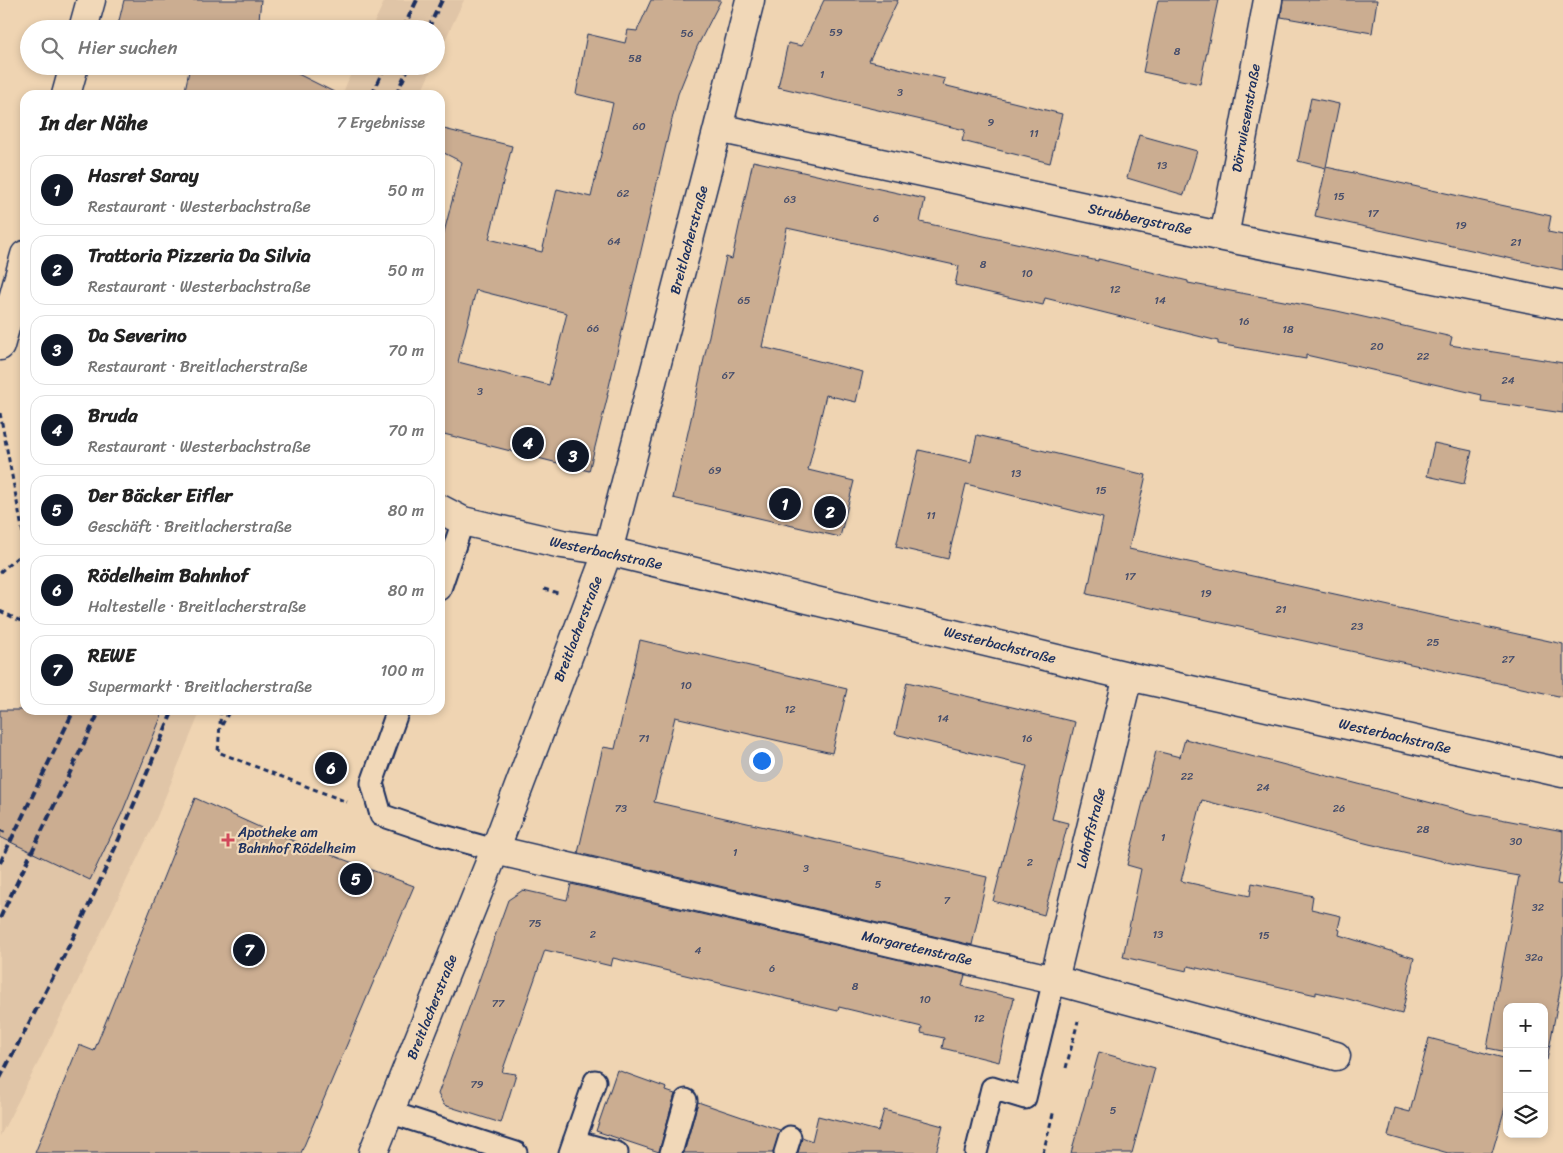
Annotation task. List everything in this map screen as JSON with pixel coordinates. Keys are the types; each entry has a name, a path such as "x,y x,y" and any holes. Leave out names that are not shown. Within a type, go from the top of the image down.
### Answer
{"street":[{"path":"85,20 91,0"},
{"name":"Breitlacherstraße","path":"373,1153 495,850 608,551 750,0"},
{"name":"Dörrwiesenstraße","path":"1224,237 1268,0"},
{"path":"67,90 72,75"},
{"name":"Strubbergstraße","path":"718,128 1224,237 1563,305"},
{"path":"0,346 20,273"},
{"name":"Westerbachstraße","path":"452,515 562,544 608,551 1128,676 1563,773"},
{"name":"Lohoffstraße","path":"1054,980 1128,676"},
{"name":"Margaretenstraße","path":"495,850 1054,980 1336,1056"}],"lane":[{"path":"445,558 452,515"},
{"path":"396,715 372,783 381,815 437,834 495,850"},
{"path":"976,1153 992,1088 1025,1098 1054,980"},
{"path":"595,1081 572,1147 617,1153"},
{"path":"671,1153 686,1100"},
{"path":"389,1112 516,1153"}],"path":[{"path":"0,413 20,518"},
{"path":"0,572 20,555"},
{"path":"0,611 20,621"},
{"path":"221,715 218,752 381,815"},
{"path":"220,728 227,715"},
{"path":"0,830 6,834"}],"shaded area":[{"path":"385,0 464,0 445,40 445,20 375,20"},
{"path":"350,75 429,75 422,90 344,90"},
{"path":"24,715 199,715 154,824 39,1061 0,1136 0,764"}],"building":[{"path":"124,0 261,0 259,20 119,20"},
{"path":"651,0 721,0 697,47 678,94 589,471 445,434 445,228 462,162 445,154 445,129 512,146 489,239 542,252 557,189 591,197 613,103 576,94 587,34 625,43 628,30 637,31","holes":["476,290 567,313 549,385 458,362"]},
{"path":"824,0 898,0 869,61 945,79 943,85 1062,114 1050,163 962,141 965,130 778,87 788,43 802,46"},
{"path":"1158,0 1218,0 1200,84 1143,72"},
{"path":"1283,0 1377,0 1372,33 1281,17"},
{"path":"188,75 300,75 330,90 185,90"},
{"path":"1311,98 1339,104 1326,167 1551,216 1548,232 1563,235 1563,270 1315,216 1326,168 1298,161"},
{"path":"1139,135 1197,151 1184,195 1127,178"},
{"path":"753,161 925,199 920,222 1098,261 1098,259 1188,281 1188,283 1337,311 1452,337 1450,345 1563,363 1563,413 1481,401 1482,395 1306,355 1306,359 1218,344 1218,341 1045,298 1043,305 955,285 959,266 787,228 762,347 863,372 856,402 826,395 808,470 854,481 840,537 673,498 726,257 732,259"},
{"path":"977,435 1146,475 1129,549 1563,644 1563,697 1087,594 1103,518 966,484 948,559 896,547 919,450 971,462"},
{"path":"1434,443 1472,451 1464,484 1427,476"},
{"path":"640,640 847,689 832,753 675,717 654,802 987,877 972,945 578,853 603,747 615,749"},
{"path":"907,682 1075,722 1052,819 1068,823 1044,915 993,901 1027,766 895,734"},
{"path":"0,710 20,710 20,715 162,715 122,813 90,880 0,837"},
{"path":"1185,739 1474,814 1563,831 1563,850 1557,884 1563,885 1563,974 1548,1055 1548,1003 1503,1003 1503,1051 1487,1048 1519,876 1464,866 1369,844 1202,800 1181,881 1250,896 1252,883 1313,896 1311,909 1341,916 1338,929 1340,930 1339,935 1414,958 1402,1014 1316,992 1316,995 1188,966 1187,971 1123,957 1141,869 1127,865 1156,751 1180,757"},
{"path":"195,798 268,831 414,886 301,1153 35,1153 79,1045 94,1051"},
{"path":"571,884 965,975 962,986 1014,998 999,1062 942,1048 944,1038 921,1033 922,1027 839,1007 838,1011 613,958 611,966 545,950 502,1072 516,1074 501,1123 444,1105 438,1094 508,900 523,890 567,900"},
{"path":"1429,1038 1503,1058 1503,1115 1492,1153 1448,1153 1388,1136 1395,1108 1410,1112"},
{"path":"1099,1052 1155,1068 1132,1153 1071,1153"},
{"path":"617,1070 667,1088 666,1091 675,1094 659,1152 596,1131"},
{"path":"698,1102 780,1130 773,1153 684,1153"},
{"path":"884,1110 943,1126 936,1153 798,1153 802,1137 812,1141 818,1116 878,1131"}],"railway":[{"path":"407,20 417,0"},
{"path":"432,20 442,0"},
{"path":"374,90 381,75"},
{"path":"398,90 405,75"},
{"path":"0,863 72,715"},
{"path":"0,918 98,715"},
{"path":"0,1078 61,962 95,892 171,715"}],"place":[{"name":"Bruda","path":"528,443"},
{"name":"Da Severino","path":"573,456"},
{"name":"Hasret Saray","path":"785,504"},
{"name":"Trattoria Pizzeria Da Silvia","path":"830,512"},
{"name":"Rödelheim Bahnhof","path":"331,768"},
{"name":"Apotheke am Bahnhof Rödelheim","path":"228,840"},
{"name":"Der Bäcker Eifler","path":"356,879"},
{"name":"REWE","path":"249,950"}]}
